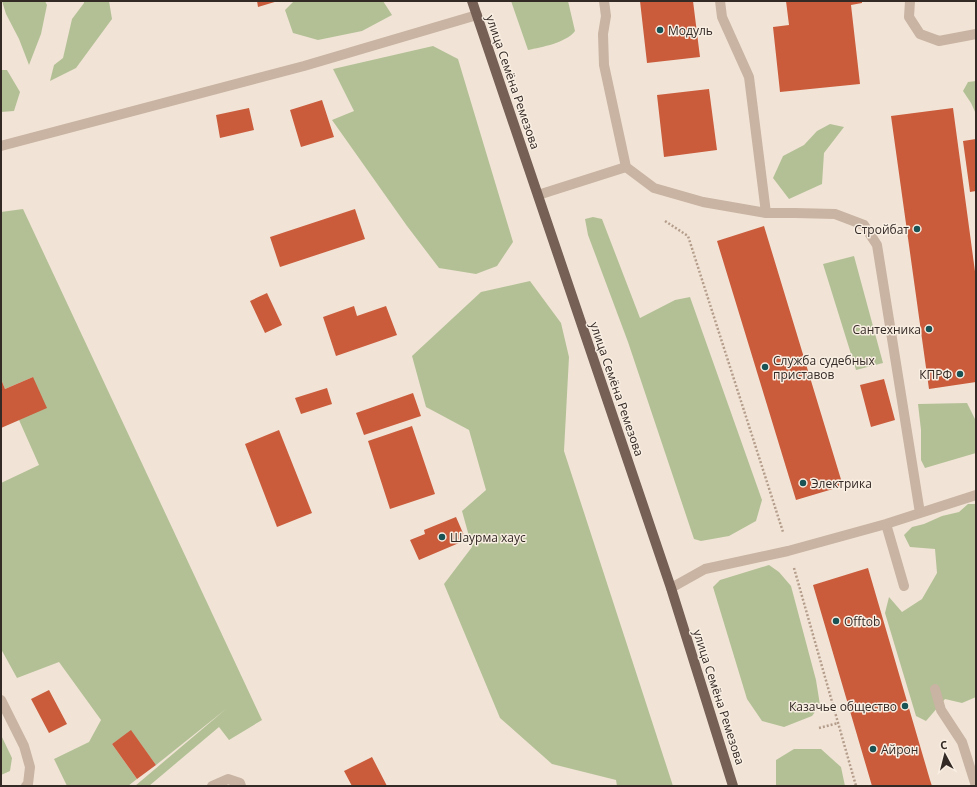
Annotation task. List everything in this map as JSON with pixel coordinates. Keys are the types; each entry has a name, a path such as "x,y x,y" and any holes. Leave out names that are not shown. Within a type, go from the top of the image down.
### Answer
{"main road":[{"name":"улица Семёна Ремезова","path":"472,1 671,588 734,786"}],"street":[{"path":"604,1 606,16 604,34 604,65 626,167 654,188 703,202 766,213 835,214 864,225 877,245 920,513"},
{"path":"720,1 722,17 748,77 766,213"},
{"path":"910,1 909,17 920,34 939,41 976,34"},
{"path":"1,146 304,66 477,15"},
{"path":"538,195 626,167"},
{"path":"671,588 705,569 788,551 886,524 976,495"},
{"path":"886,524 904,586"},
{"path":"935,689 941,710 962,742 976,786"},
{"path":"1,700 24,746 30,767 28,784 26,786"},
{"path":"212,786 228,779 240,783 241,786"}],"path":[{"path":"665,221 688,236 783,532"},
{"path":"794,567 856,786"},
{"path":"819,728 838,723"}],"green space":[{"path":"2,1 45,1 47,5 41,34 29,65 19,39 6,14"},
{"path":"84,1 109,1 112,19 76,68 50,81 54,65 63,58 72,19"},
{"path":"294,1 383,1 392,15 362,31 318,40 293,33 285,10"},
{"path":"511,1 568,1 575,31 566,39 547,46 528,50"},
{"path":"433,46 458,59 513,242 497,266 476,274 439,268 407,226 332,120 354,111 333,69"},
{"path":"1,70 7,70 20,92 14,111 1,112"},
{"path":"976,81 976,114 963,91 968,82"},
{"path":"830,124 844,127 824,153 822,184 789,199 773,178 783,156 804,145 817,131"},
{"path":"23,209 262,720 229,740 219,727 149,786 135,786 226,709 156,765 131,731 112,744 137,779 128,786 67,786 54,759 89,742 101,720 59,662 17,678 1,649 1,483 39,465 19,420 33,377 5,389 1,379 1,212"},
{"path":"593,217 602,219 640,318 675,300 690,297 762,500 756,521 729,536 701,541 694,539 628,342 588,235 585,219"},
{"path":"854,256 883,363 856,370 823,264"},
{"path":"530,281 561,323 569,357 564,451 673,786 617,786 616,780 552,764 500,718 444,584 472,547 462,511 486,490 469,430 426,407 412,356 481,292"},
{"path":"967,403 976,419 976,453 925,468 921,460 921,430 918,404"},
{"path":"968,504 976,504 976,697 962,703 945,699 926,721 916,716 885,613 889,597 902,612 922,599 937,573 935,549 910,547 904,535 912,527 924,524 942,516 959,512"},
{"path":"769,565 779,572 791,586 816,680 820,705 812,716 784,727 762,721 747,699 713,587 720,580"},
{"path":"1,735 12,758 10,771 1,775"},
{"path":"794,749 821,749 841,767 845,786 776,786 776,760"}],"building":[{"path":"257,1 278,1 258,7"},
{"path":"640,1 693,1 700,57 647,63"},
{"path":"786,1 862,1 862,3 851,5 860,84 780,92 773,27 789,25"},
{"path":"709,89 717,150 664,157 657,95"},
{"path":"322,100 334,137 301,147 290,110"},
{"path":"249,108 254,130 220,138 216,115"},
{"path":"953,108 976,279 976,382 929,389 891,116"},
{"path":"976,139 976,191 970,192 963,141"},
{"path":"355,209 365,239 280,267 270,237"},
{"path":"764,226 843,486 796,500 717,241"},
{"path":"267,293 282,325 265,333 250,301"},
{"path":"354,306 357,316 386,306 397,335 336,356 323,317"},
{"path":"33,377 47,408 1,428 1,379 5,389"},
{"path":"884,379 895,420 871,427 860,385"},
{"path":"327,388 332,404 301,414 295,398"},
{"path":"413,393 421,416 364,435 356,413"},
{"path":"412,426 435,494 390,509 368,441"},
{"path":"279,430 312,513 277,527 245,444"},
{"name":"Шаурма хаус","path":"456,517 466,540 419,560 410,540 425,534 424,530"},
{"path":"868,568 932,786 872,786 813,585"},
{"path":"49,690 67,724 49,733 31,699"},
{"path":"131,730 156,765 137,779 112,744"},
{"path":"372,757 387,786 352,786 344,771"}],"place":[{"name":"Модуль","path":"660,30"},
{"name":"Стройбат","path":"917,229"},
{"name":"Сантехника","path":"929,329"},
{"name":"Служба судебных приставов","path":"765,367"},
{"name":"КПРФ","path":"960,374"},
{"name":"Электрика","path":"803,483"},
{"name":"Шаурма хаус","path":"442,537"},
{"name":"Offtob","path":"836,621"},
{"name":"Казачье общество","path":"905,706"},
{"name":"Айрон","path":"873,749"}]}
